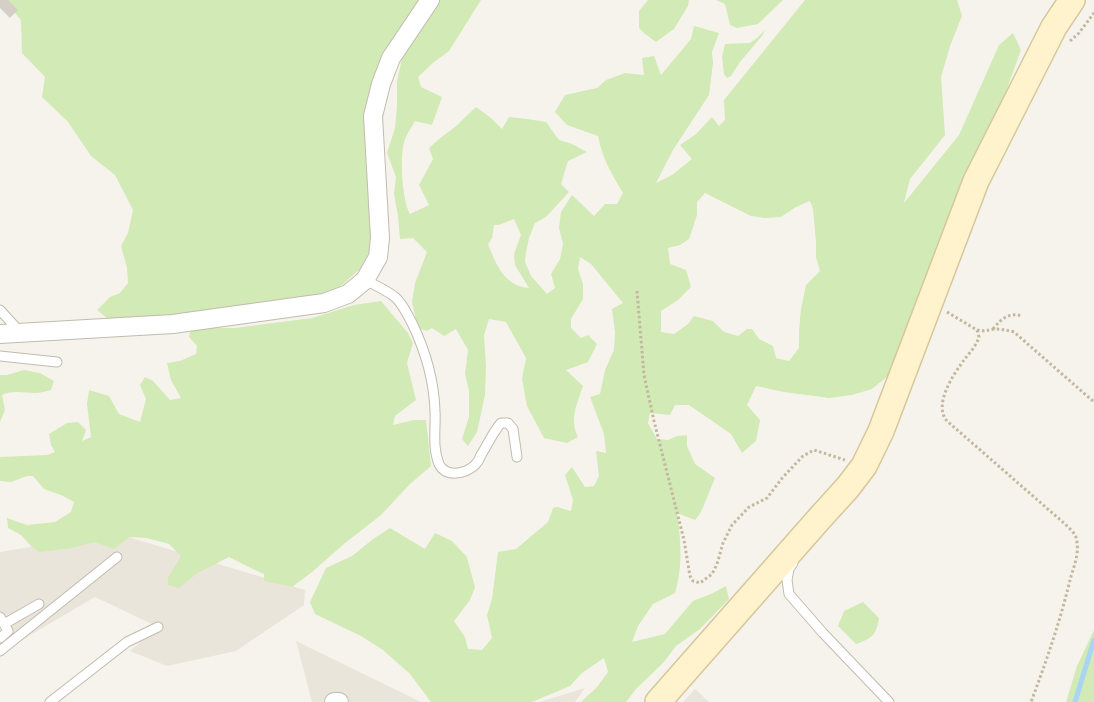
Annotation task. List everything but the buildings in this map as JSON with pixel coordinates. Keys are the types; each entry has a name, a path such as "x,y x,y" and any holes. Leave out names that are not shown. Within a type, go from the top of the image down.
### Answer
{"main road":[{"path":"658,702 848,487 864,466 881,431 976,181 1042,50 1072,0"}],"street":[{"path":"0,334 173,324 324,304 348,294 365,280 378,256 380,238 373,116 381,84 391,58 430,0"},
{"path":"334,702 339,702"}],"lane":[{"path":"365,280 395,297 405,309 421,341 431,374 435,409 435,445 438,462 442,468 457,474 476,465 501,423 508,423 512,429 517,457"},
{"path":"0,310 21,333"},
{"path":"0,356 57,362"},
{"path":"819,519 789,569 787,580 789,594 888,702"},
{"path":"0,651 117,557"},
{"path":"0,638 8,631 2,621 38,604"},
{"path":"50,702 127,642 158,627"}],"path":[{"path":"637,291 644,375 684,540 690,576 693,581 700,583 712,574 723,543 732,525 748,507 767,498 803,456 814,450 864,466"},
{"path":"950,313 976,330 984,332 1000,329 1014,332 1094,402"},
{"path":"993,329 1007,315 1017,314 1022,316"},
{"path":"976,330 980,337 978,342 956,371 943,398 941,409 943,417 1065,524 1078,542 1063,609 1031,702"}],"shaded area":[{"path":"115,533 305,590 304,605 236,651 167,666 130,651 158,627 95,597 15,644 0,618 0,552"},
{"path":"296,641 421,702 312,702"},
{"path":"585,688 575,702 540,702"},
{"path":"695,689 709,702 683,702"}],"green space":[{"path":"4,0 425,0 378,78 375,217 371,248 360,269 334,292 302,302 195,315 108,319 97,310 110,297 120,293 128,283 127,268 121,246 128,233 133,210 115,175 91,156 68,122 42,97 45,77 22,53 21,20"},
{"path":"436,0 481,0 449,51 418,77 421,87 442,97 432,125 415,121 407,134 403,146 402,177 405,199 410,214 429,205 419,185 433,159 429,148 476,107 502,129 509,117 546,122 559,140 587,152 568,161 561,184 569,192 546,217 535,223 529,238 525,262 531,276 547,294 555,288 551,274 560,259 563,244 559,228 561,212 572,195 594,216 605,204 617,204 623,193 611,173 598,136 567,125 555,112 565,95 597,88 606,80 625,73 644,75 642,58 654,56 661,75 691,39 694,26 719,33 712,52 713,63 709,95 673,150 656,183 672,175 692,159 680,145 696,134 712,117 719,126 725,120 724,100 805,0 957,0 962,16 950,46 941,77 945,135 910,179 904,203 959,135 999,45 1013,33 1021,50 1004,97 962,181 888,376 872,389 852,395 829,398 756,386 747,405 760,420 756,441 742,453 731,434 689,405 675,405 670,415 650,413 648,423 657,439 668,440 677,436 687,435 687,446 695,464 715,478 701,512 695,520 677,513 680,553 678,583 675,593 653,604 638,626 632,642 665,634 693,601 726,586 729,599 700,629 676,646 664,662 636,689 626,702 581,702 597,687 608,672 604,658 582,673 570,686 532,702 431,702 410,674 383,650 361,636 315,614 310,602 326,568 352,556 390,528 425,549 435,533 452,541 467,557 475,587 470,600 454,621 465,637 468,649 482,650 492,638 487,615 492,599 498,552 516,549 548,522 553,508 557,507 571,511 573,500 565,475 572,467 585,487 594,486 599,476 596,451 606,453 604,434 590,397 600,394 605,370 614,350 615,332 612,309 623,303 591,264 580,257 578,269 583,284 583,299 571,319 571,328 581,338 588,335 597,344 588,362 566,370 583,386 576,405 574,418 578,437 567,443 544,438 527,406 522,379 526,358 506,322 489,319 484,335 485,395 477,432 468,446 462,439 469,417 469,391 465,374 468,350 456,329 444,336 432,328 427,331 418,328 412,302 415,283 427,252 413,238 400,239 394,194 396,177 387,153 395,128 397,81 403,54","holes":["705,193 751,216 765,218 781,217 796,207 810,201 813,209 816,257 820,271 806,285 801,309 799,348 789,361 776,358 773,346 759,339 752,329 747,329 738,336 724,332 713,321 694,316 688,324 674,334 661,332 661,311 678,300 691,287 686,270 670,264 668,248 680,245 689,239 697,215 697,202","514,219 521,235 514,254 515,265 529,288 513,283 502,273 488,244 492,238 494,225"]},
{"path":"648,0 689,0 688,6 674,29 656,42 639,28 639,11"},
{"path":"716,0 783,0 758,24 737,28 730,25 725,4"},
{"path":"765,30 731,76 727,78 724,74 722,57 725,44 750,43"},
{"path":"381,301 408,333 413,343 407,363 416,400 395,416 393,425 414,420 426,420 431,466 410,484 381,515 292,587 264,581 264,574 229,557 196,574 179,588 168,585 168,578 181,556 169,544 147,538 129,537 114,549 94,542 72,548 39,552 21,535 8,528 7,518 27,525 55,522 71,512 74,502 44,489 33,476 27,476 11,482 0,481 0,457 47,455 55,452 51,445 49,434 67,423 78,422 86,430 82,441 91,437 87,404 89,390 109,396 119,414 140,422 146,399 140,385 145,377 153,381 170,400 181,398 171,380 167,363 180,361 196,354 197,346 189,337 191,328 235,328 312,318 354,305"},
{"path":"24,370 40,373 54,381 51,390 37,393 18,392 2,395 5,410 0,422 0,375"},
{"path":"863,602 879,618 875,633 866,640 856,644 838,626 844,611"},
{"path":"1094,630 1094,702 1066,702 1077,666"}],"waterway":[{"path":"1075,702 1094,640"}],"tunnel":[{"path":"0,8 8,0"}]}
